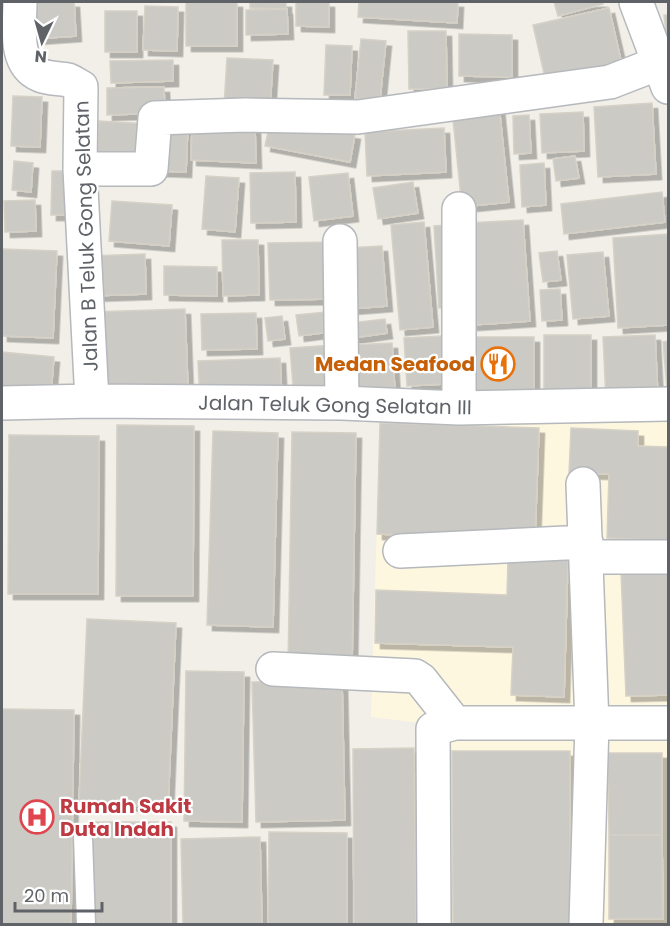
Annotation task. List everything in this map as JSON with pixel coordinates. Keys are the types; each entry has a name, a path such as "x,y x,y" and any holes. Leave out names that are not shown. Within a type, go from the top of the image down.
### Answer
{"street":[{"name":"Jalan B Teluk Gong Selatan","path":"20,2 19,44 27,64 33,72 42,76 69,81 81,87 80,169 92,401"},
{"path":"80,169 151,169 155,118 245,115 358,117 664,75 636,2"},
{"path":"459,209 459,408"},
{"path":"340,241 342,404"},
{"name":"Jalan Teluk Gong Selatan III","path":"2,403 92,401 459,408 669,404"},
{"path":"583,484 592,724 586,924"},
{"path":"400,551 586,549 669,557"},
{"path":"273,669 415,676 421,680 455,723"},
{"path":"434,924 433,729 455,723 669,723"}],"lane":[{"path":"83,837 86,924"}],"shaded area":[{"path":"668,417 668,924 428,924 430,724 371,717 380,423"}],"building":[{"path":"2,2 5,2 5,43 2,43"},
{"path":"32,2 74,2 76,36 34,39"},
{"path":"186,2 237,2 237,46 186,46"},
{"path":"250,2 286,2 286,9 250,8"},
{"path":"296,2 329,2 329,27 296,26"},
{"path":"359,2 458,2 457,23 358,17"},
{"path":"554,2 602,2 603,4 558,16"},
{"path":"145,6 178,7 177,51 143,50"},
{"path":"609,8 622,65 546,82 533,25"},
{"path":"287,9 288,34 246,35 246,10"},
{"path":"105,11 137,11 137,52 105,52"},
{"path":"664,15 668,15 668,48"},
{"path":"408,31 446,31 447,89 409,89"},
{"path":"459,34 512,35 512,77 459,76"},
{"path":"361,39 386,41 380,100 355,98"},
{"path":"326,45 352,46 350,95 324,95"},
{"path":"227,58 273,60 270,108 224,106"},
{"path":"173,60 173,81 111,83 110,61"},
{"path":"164,87 165,113 107,115 107,88"},
{"path":"13,96 42,97 40,147 11,146"},
{"path":"652,103 656,174 598,177 594,107"},
{"path":"499,105 509,202 462,207 452,110"},
{"path":"583,112 584,151 542,153 540,114"},
{"path":"529,115 531,153 514,154 513,116"},
{"path":"271,118 355,134 350,162 265,146"},
{"path":"99,121 148,124 146,167 97,164"},
{"path":"162,123 188,125 186,172 160,171"},
{"path":"255,126 256,163 191,160 192,127"},
{"path":"444,128 446,172 367,176 365,132"},
{"path":"575,156 579,178 556,181 553,159"},
{"path":"14,161 33,163 31,192 12,190"},
{"path":"544,163 546,205 522,207 520,165"},
{"path":"52,171 76,171 75,215 51,215"},
{"path":"295,172 296,222 251,223 250,173"},
{"path":"348,173 353,216 314,221 309,177"},
{"path":"206,176 239,178 235,232 202,229"},
{"path":"413,182 418,213 378,219 373,188"},
{"path":"662,192 665,222 564,234 561,204"},
{"path":"35,200 36,231 5,232 4,201"},
{"path":"112,201 172,205 169,246 109,241"},
{"path":"523,220 530,321 472,325 466,223"},
{"path":"424,222 433,327 400,330 391,225"},
{"path":"448,225 454,308 439,308 434,226"},
{"path":"668,234 668,325 618,328 613,238"},
{"path":"222,240 258,240 259,295 223,296"},
{"path":"332,242 334,299 270,300 268,243"},
{"path":"382,246 387,306 350,309 346,248"},
{"path":"2,249 57,251 53,338 2,336"},
{"path":"557,251 561,280 543,282 539,253"},
{"path":"603,252 609,316 573,319 567,255"},
{"path":"145,254 146,294 90,296 89,256"},
{"path":"164,266 217,267 217,296 164,295"},
{"path":"560,289 562,320 542,321 540,290"},
{"path":"185,309 188,389 95,392 92,312"},
{"path":"326,312 329,332 299,336 296,315"},
{"path":"256,313 257,349 202,350 201,314"},
{"path":"282,316 285,339 268,341 265,318"},
{"path":"385,319 387,333 353,338 351,323"},
{"path":"544,335 591,335 591,393 544,393"},
{"path":"655,335 658,397 606,400 603,337"},
{"path":"442,336 445,384 407,386 404,338"},
{"name":"Medan Seafood","path":"463,337 534,337 534,392 462,391"},
{"path":"668,341 668,400 663,342"},
{"path":"392,343 395,392 354,394 352,345"},
{"path":"334,345 338,394 294,398 290,348"},
{"path":"2,352 54,357 51,393 2,389"},
{"path":"280,358 282,398 200,401 198,361"},
{"path":"380,423 539,428 535,539 377,534"},
{"path":"117,425 194,426 193,596 116,596"},
{"path":"571,428 638,431 638,446 668,447 668,541 607,538 609,474 569,473"},
{"path":"213,431 278,433 273,627 207,625"},
{"path":"292,432 356,433 352,667 288,666"},
{"path":"9,435 99,436 98,594 8,594"},
{"path":"508,557 568,559 564,697 511,695 513,647 375,643 376,590 507,595"},
{"path":"668,570 668,695 626,696 621,572"},
{"path":"87,619 176,623 168,807 79,803"},
{"path":"186,671 244,672 242,822 184,821"},
{"path":"342,680 345,820 256,822 252,682"},
{"name":"Rumah Sakit Duta Indah","path":"2,709 74,710 71,924 2,924"},
{"path":"414,748 416,924 354,924 353,749"},
{"path":"452,751 570,751 570,924 453,924"},
{"path":"608,753 662,753 662,835 609,835"},
{"path":"91,822 171,822 171,924 91,924"},
{"path":"269,832 347,833 347,924 268,924"},
{"path":"609,835 662,835 663,919 609,919"},
{"path":"260,837 262,924 183,924 181,839"}],"place":[{"name":"Medan Seafood","path":"498,364"},
{"name":"Rumah Sakit Duta Indah","path":"37,817"}]}
